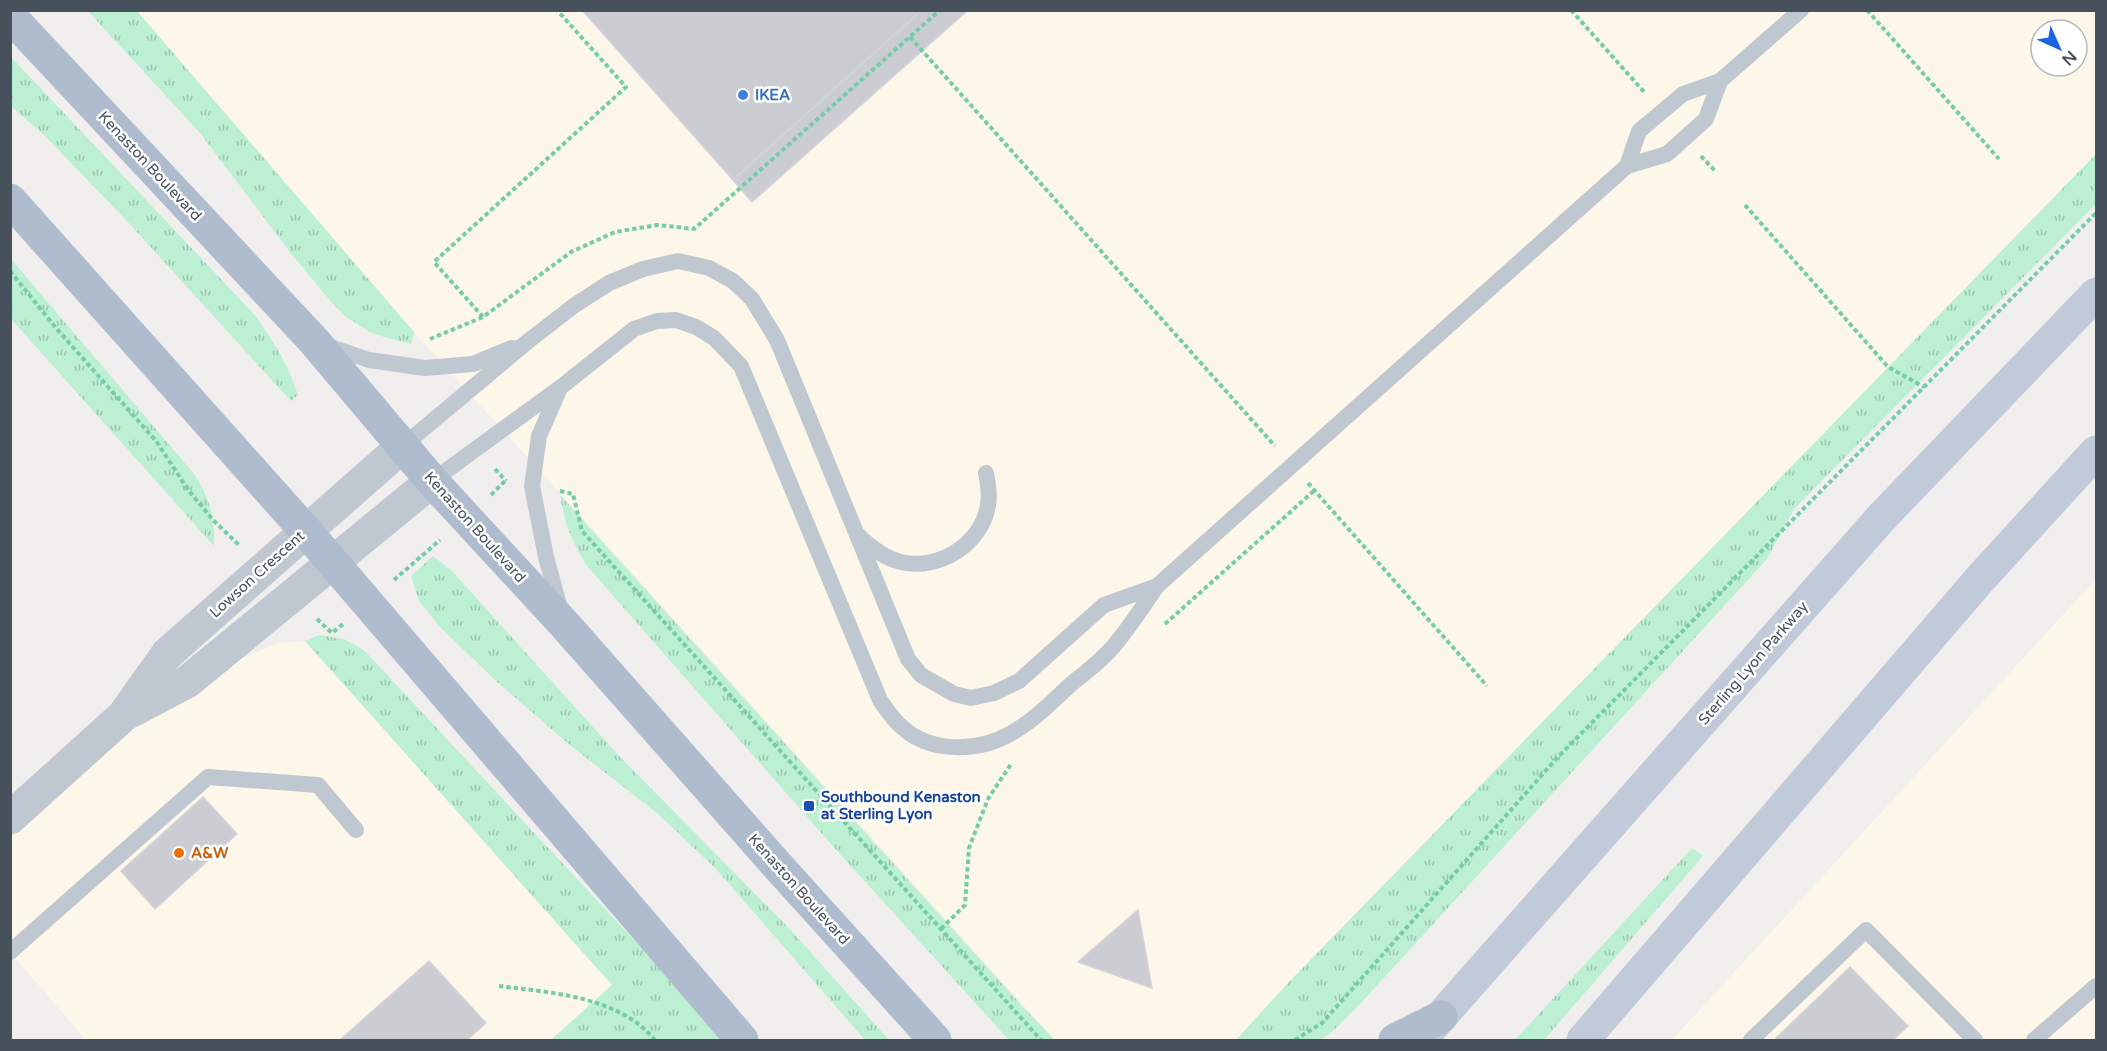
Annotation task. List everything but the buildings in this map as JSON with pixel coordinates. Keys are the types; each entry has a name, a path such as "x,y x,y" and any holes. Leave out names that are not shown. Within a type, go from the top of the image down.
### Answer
{"main road":[{"name":"Kenaston Boulevard","path":"10,16 314,341 432,481 565,625 935,1041"},
{"path":"10,200 305,530 742,1041"},
{"name":"Sterling Lyon Parkway","path":"1420,1041 1881,518 2097,294"},
{"path":"1583,1041 1980,579 2097,452"},
{"path":"1395,1041 1441,1017"}],"street":[{"name":"Lowson Crescent","path":"10,818 123,716 167,654 404,445"},
{"name":"Lowson Crescent","path":"123,716 187,682 432,481"}],"lane":[{"path":"10,16 12,10"},
{"path":"1627,166 1640,131 1683,94 1720,81 1801,10"},
{"path":"432,481 561,387 634,329 657,321 676,320 696,327 714,338 741,366 880,700 891,716 904,730 923,740 944,746 965,748 986,744 1009,735 1033,719 1116,644 1157,586 1627,166 1667,154 1706,119 1720,81"},
{"path":"404,445 575,305 609,283 643,269 678,261 709,268 733,281 752,299 777,340 908,659 921,675 954,694 971,698 994,693 1019,681 1104,605 1157,586"},
{"path":"314,341 369,360 425,368 473,364 527,342"},
{"path":"561,387 539,436 532,486 546,557 565,625"},
{"path":"856,533 886,557 899,562 914,564 948,557 974,536 984,520 989,488 986,473"},
{"path":"10,952 208,777 318,785 356,830"},
{"path":"1751,1041 1866,930 1975,1041"},
{"path":"2034,1041 2097,986"}],"path":[{"path":"483,317 434,262 626,87 557,10"},
{"path":"430,339 483,317 571,252 615,232 657,225 694,229 940,10"},
{"path":"1571,10 1650,99"},
{"path":"1867,10 1999,159"},
{"path":"910,37 1487,686"},
{"path":"1694,148 1715,171"},
{"path":"1745,205 1888,368 1924,387"},
{"path":"1295,1041 1322,1023 1557,758 2097,213"},
{"path":"10,271 56,328 156,441 189,491 213,520"},
{"path":"506,481 573,494 582,531 1041,1041"},
{"path":"1163,626 1315,490"},
{"path":"941,929 965,905 969,848 988,799 1012,761"},
{"path":"499,986 568,995 603,1006 635,1021 655,1041"}],"shaded area":[{"path":"137,11 2096,11 2096,154 1287,984 1236,1040 1055,1040 414,332"},
{"path":"2096,579 2096,1040 1672,1040"},
{"path":"305,641 612,985 551,1040 86,1040 11,953 10,818 187,682 279,643"}],"green space":[{"path":"88,11 137,11 414,332 411,344 370,332 346,317 332,303 290,252 200,133"},
{"path":"11,57 253,313 273,342 289,373 298,395 291,401 125,219 44,135 11,106"},
{"path":"2096,154 2096,204 1794,509 1767,559 1360,1004 1331,1033 1320,1040 1236,1040 1287,984"},
{"path":"11,259 195,475 210,509 214,526 214,546 11,319"},
{"path":"560,495 1055,1040 1008,1039 830,843 587,566 569,532"},
{"path":"433,556 452,571 620,757 788,927 889,1040 865,1040 716,869 657,813 571,746 496,681 439,626 419,601 411,576"},
{"path":"319,635 344,639 364,650 727,1040 551,1040 612,985 305,641"},
{"path":"1692,848 1703,856 1544,1040 1515,1040"}],"place":[{"name":"IKEA","path":"743,95"},
{"name":"Southbound Kenaston at Sterling Lyon","path":"809,806"},
{"name":"A&W","path":"179,853"}]}
